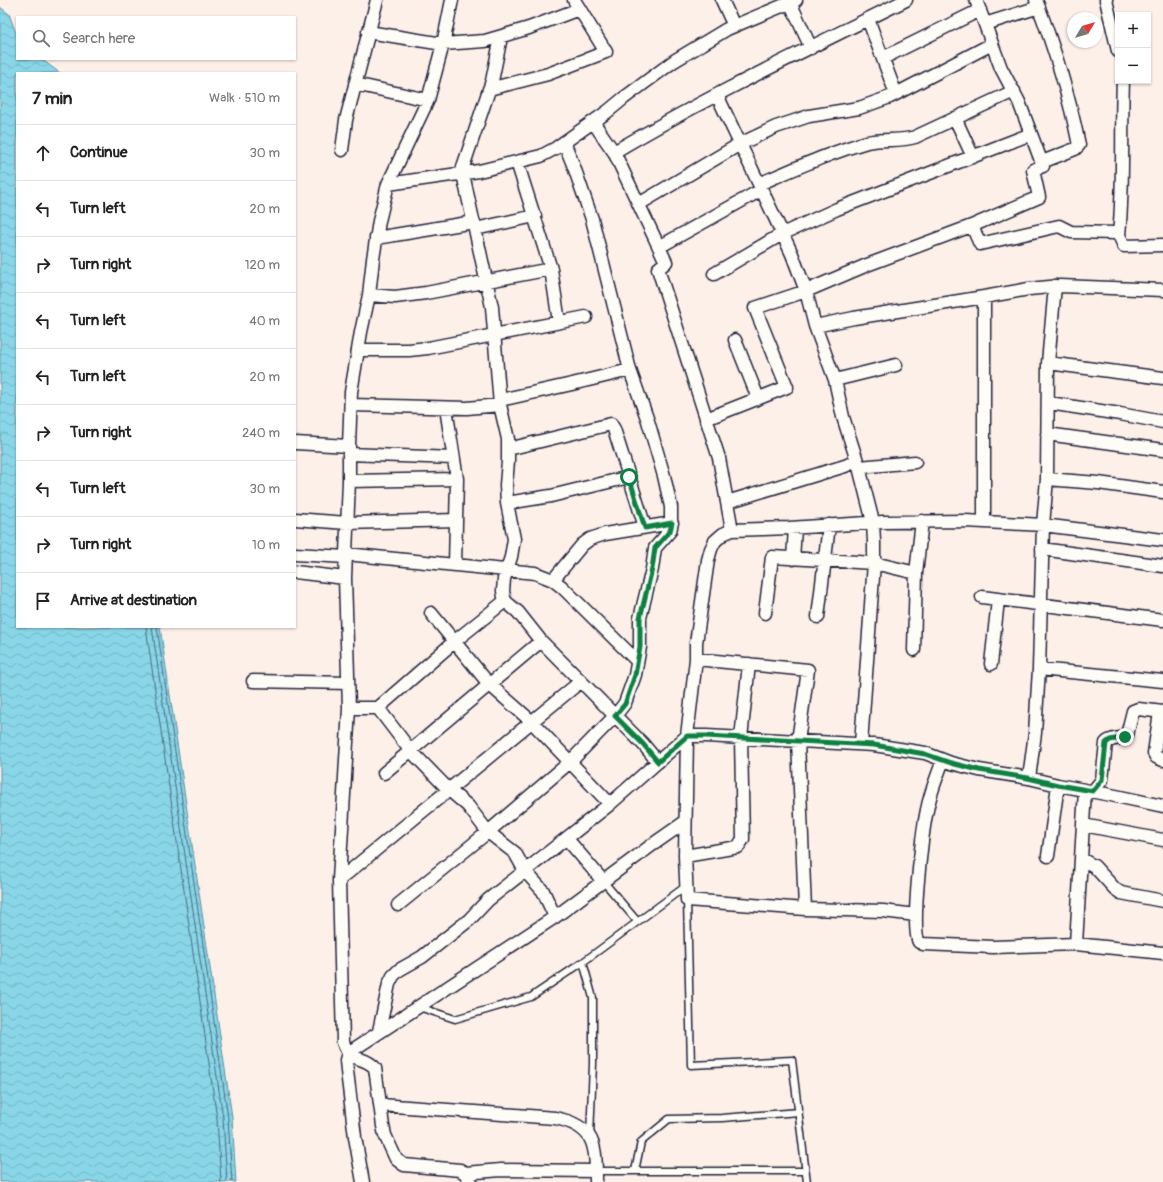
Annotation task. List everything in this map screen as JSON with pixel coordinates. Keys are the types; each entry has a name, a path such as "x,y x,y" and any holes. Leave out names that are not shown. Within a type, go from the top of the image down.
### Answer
{"street":[{"path":"342,150 346,120 377,0"},
{"path":"381,1105 555,1118 575,1124 590,1137 594,1144 596,1177 501,1170 468,1178 460,1170 451,1168 412,1166 400,1163 392,1151 385,1135 375,1068 348,1053 343,1042 339,880 349,708 345,578 351,392 369,295 379,220 388,184 428,100 453,0"},
{"path":"722,0 734,26"},
{"path":"614,152 717,95 906,0"},
{"path":"1106,0 1117,48"},
{"path":"388,184 463,174 541,156 594,122 674,61 727,29 792,1 811,48"},
{"path":"368,32 442,44 485,41 529,28 579,3 606,52 548,74 489,89"},
{"path":"985,24 1038,3 1052,41 1063,79 1079,145 1075,150 1042,162"},
{"path":"706,418 787,387 755,308 806,291 867,265 972,226 1040,197 1033,170 1043,166 1042,162 1014,91 992,44 978,5 883,58"},
{"path":"868,19 896,94"},
{"path":"501,36 489,89 463,167 463,174 492,307 500,402 508,439 506,485 507,503 514,538 503,591 505,601 518,612 540,641 643,744 658,762"},
{"path":"639,204 740,144 776,127 809,116 859,108 896,94 992,44"},
{"path":"355,84 428,100"},
{"path":"1123,84 1121,134 1122,202 1120,235 1124,246 1163,245"},
{"path":"659,246 760,187 841,150 879,140 910,138 1014,91"},
{"path":"717,95 782,234 806,291 815,326 835,380 843,417 858,464 873,522 874,563 860,744"},
{"path":"955,118 973,157"},
{"path":"594,122 614,152 666,262 658,269 720,458 732,530"},
{"path":"714,274 782,234 865,197 1031,134"},
{"path":"398,905 488,832 570,762 625,704 635,675 640,647 640,618 652,569 655,548 670,531 672,523 671,508 664,476 648,421 630,370 592,219 564,142"},
{"path":"517,162 552,269 559,322"},
{"path":"376,238 474,226 534,216"},
{"path":"972,226 980,244 1059,226 1071,232 1116,233 1120,235"},
{"path":"369,295 395,297 426,293 552,269"},
{"path":"815,326 854,318 1055,286 1163,290"},
{"path":"1028,778 1035,733 1039,669 1043,525 1047,478 1048,363 1055,286"},
{"path":"984,297 984,522"},
{"path":"358,350 409,350 428,348 586,317"},
{"path":"735,340 758,398"},
{"path":"1048,363 1163,378"},
{"path":"835,380 896,365"},
{"path":"351,405 466,408 500,402 630,370"},
{"path":"1048,403 1163,422"},
{"path":"446,408 457,479 455,565"},
{"path":"508,449 611,424 614,427 645,528"},
{"path":"1047,434 1163,450"},
{"path":"296,443 349,450 453,458"},
{"path":"727,502 845,466 858,464 915,462"},
{"path":"507,503 551,496 629,477"},
{"path":"1047,478 1163,492"},
{"path":"349,481 457,479"},
{"path":"296,519 347,523 456,520"},
{"path":"914,650 916,573 922,521"},
{"path":"916,915 883,911 805,909 687,900 685,822 687,792 687,736 696,659 696,643 711,548 723,534 732,530 796,528 873,522 922,521 1043,525 1163,540"},
{"path":"553,580 579,548 590,539 597,536 672,523"},
{"path":"818,617 829,525"},
{"path":"793,558 796,528"},
{"path":"1042,550 1163,566"},
{"path":"296,554 346,556 535,573 553,580 562,587 637,661"},
{"path":"765,613 772,557 874,563 916,573"},
{"path":"296,572 345,578"},
{"path":"982,598 1163,620"},
{"path":"991,664 998,600"},
{"path":"349,708 378,708 455,641 505,601"},
{"path":"431,613 489,684 531,721 610,804"},
{"path":"384,773 540,641"},
{"path":"696,659 808,670 798,741 805,909"},
{"path":"685,856 738,847 743,838 741,738 749,664"},
{"path":"1039,669 1163,680"},
{"path":"253,681 348,683"},
{"path":"339,880 580,682"},
{"path":"378,708 410,750 448,789 468,806 488,832 515,853 526,871 543,891 555,917"},
{"path":"1076,944 1083,825 1089,791 1102,780 1106,743 1110,740 1123,738 1127,735 1133,711 1138,709 1162,712 1154,753 1156,757 1163,760"},
{"path":"379,1031 389,984 393,976 399,970 422,956 469,920 488,900 610,804 687,736 874,745 925,754 979,770 1028,778 1163,806"},
{"path":"943,760 931,793 922,832 916,915 916,938 919,942 923,944 994,947 1076,944 1163,953"},
{"path":"1048,856 1058,785"},
{"path":"363,1182 346,1071 346,1060 348,1053 417,1006 555,917 685,822"},
{"path":"1083,825 1163,840"},
{"path":"567,838 603,881"},
{"path":"1081,859 1100,871 1114,889 1120,892 1163,901"}],"lane":[{"path":"603,881 638,921"},
{"path":"417,1006 455,1019 531,997 583,962 686,886"},
{"path":"687,900 691,1065 792,1060 807,1182"},
{"path":"583,962 593,998 593,1064 590,1137"},
{"path":"635,1171 641,1142 669,1119 722,1118 799,1112"},
{"path":"596,1177 635,1171 805,1171"}],"water":[{"path":"0,7 9,14 16,33 16,60 42,60 59,72 16,72 16,628 160,628 232,1117 236,1182 0,1182"}],"route":[{"path":"629,477 645,528 672,523 670,531 655,548 652,569 640,618 640,647 635,675 625,704 615,716 643,744 658,762 687,736 874,745 925,754 951,763 979,770 1093,791 1102,780 1106,743 1111,739 1125,737"}]}
